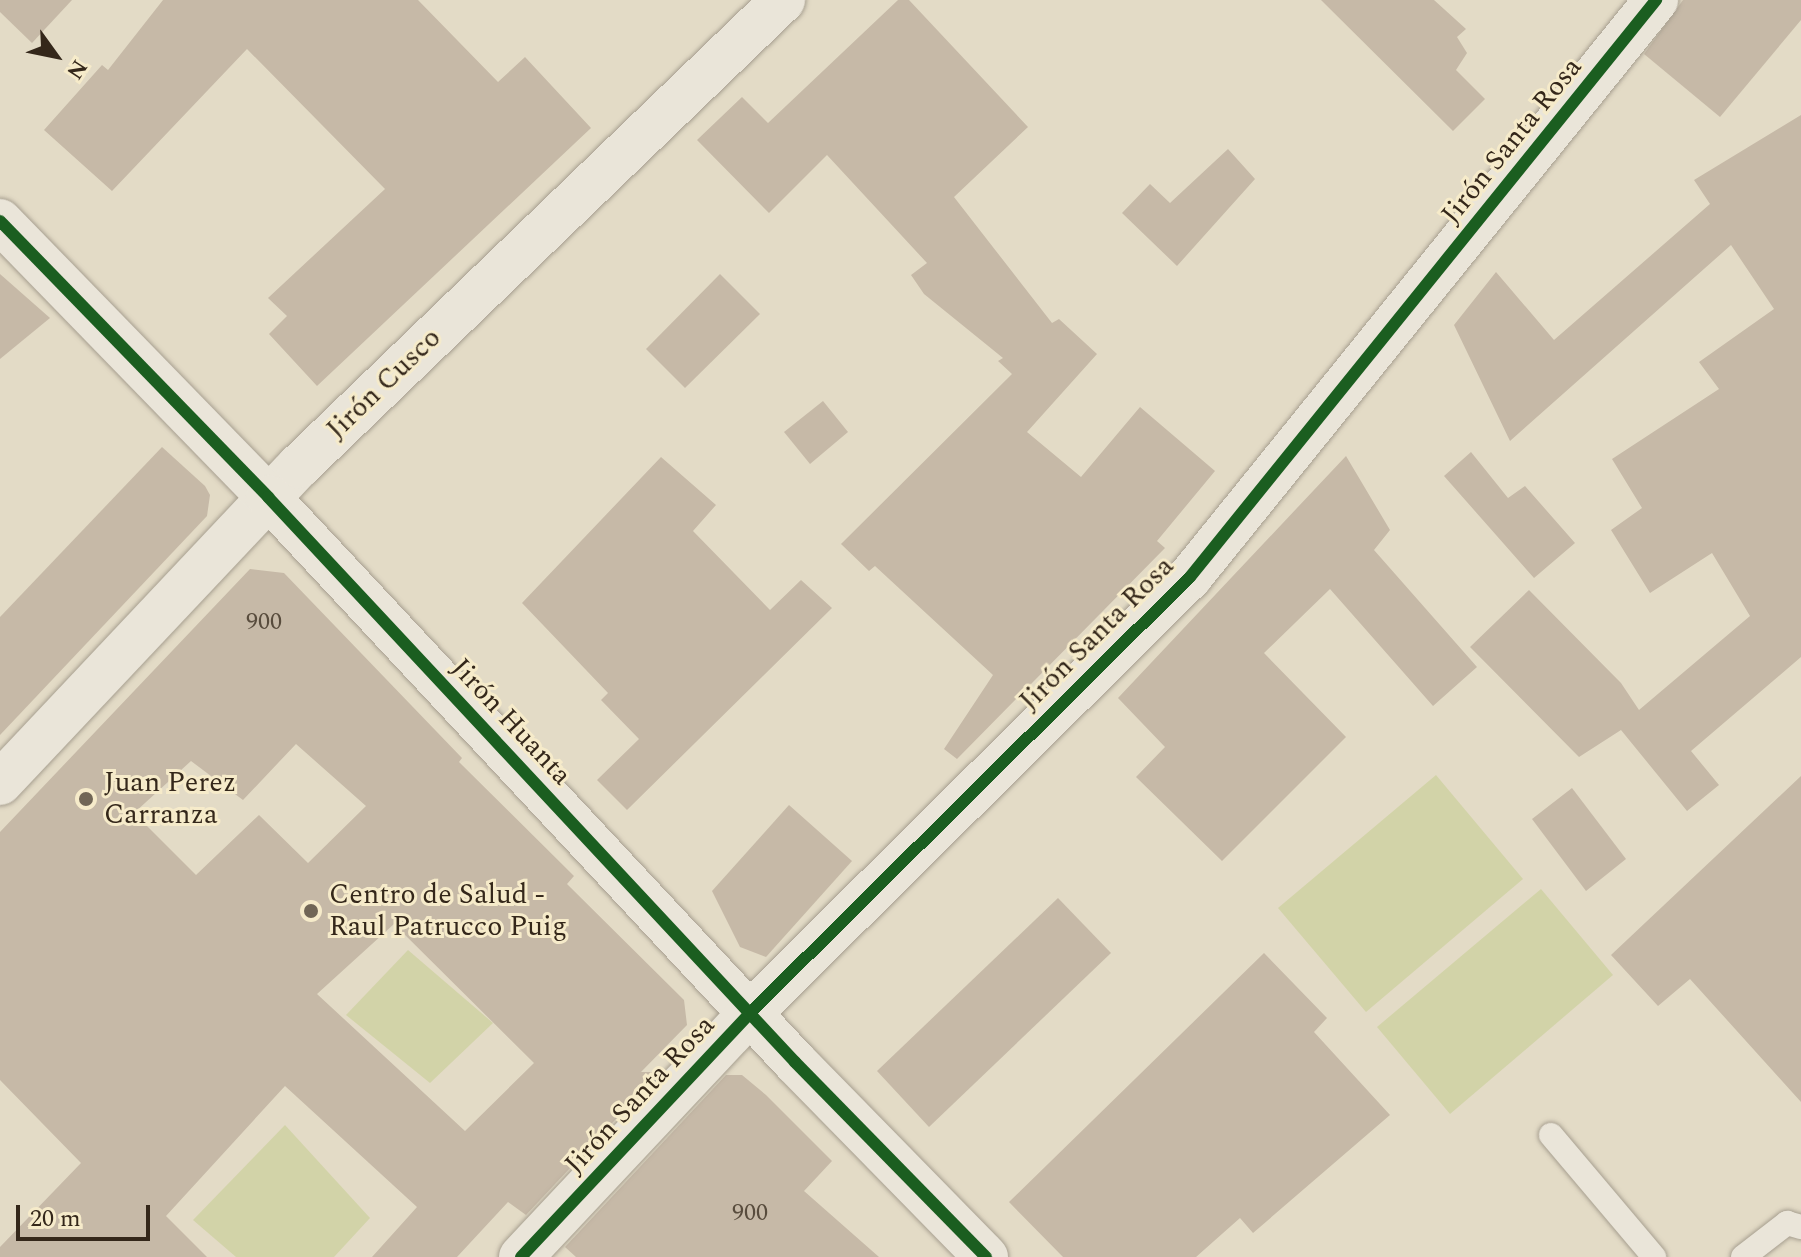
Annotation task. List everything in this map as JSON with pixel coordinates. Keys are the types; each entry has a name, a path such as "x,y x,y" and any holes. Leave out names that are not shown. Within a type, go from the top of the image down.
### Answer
{"street":[{"name":"Jirón Cusco","path":"0,783 268,497 783,0"},
{"name":"Jirón Santa Rosa","path":"521,1257 750,1013 1190,577 1656,0"},
{"name":"Jirón Huanta","path":"0,221 268,497 750,1013 986,1257"}],"lane":[{"path":"1551,1135 1654,1257"},
{"path":"1743,1257 1787,1223 1801,1227"}],"green space":[{"path":"1436,775 1523,879 1366,1012 1278,908"},
{"path":"1541,889 1613,975 1450,1114 1377,1027"},
{"path":"408,950 493,1023 430,1083 346,1015"},
{"path":"285,1125 370,1218 334,1257 236,1257 193,1220"}],"building":[{"path":"0,0 72,0 32,43 0,12"},
{"path":"163,0 418,0 498,82 525,57 591,128 317,386 269,334 287,316 268,298 385,189 247,49 112,191 44,130 102,65 108,70"},
{"path":"898,0 909,0 1028,127 954,197 1052,323 1059,319 1097,354 1027,432 1081,477 1140,407 1215,471 1157,541 1165,548 957,759 944,749 993,675 875,566 869,571 841,544 1012,374 998,361 1003,358 924,294 911,275 927,263 827,155 769,213 697,140 742,97 768,123"},
{"path":"1321,0 1434,0 1466,29 1457,37 1467,53 1456,70 1485,99 1453,131"},
{"path":"1683,0 1801,0 1801,20 1720,117 1644,54"},
{"path":"1801,115 1801,657 1691,751 1719,785 1687,811 1621,730 1579,757 1470,647 1529,590 1621,683 1639,710 1750,616 1712,553 1650,593 1611,530 1642,508 1612,459 1719,389 1699,362 1774,309 1731,245 1510,441 1454,325 1496,272 1554,340 1710,204 1694,180"},
{"path":"1228,149 1255,179 1177,266 1122,213 1150,184 1170,203"},
{"path":"0,274 50,318 0,359"},
{"path":"720,274 760,314 685,388 646,349"},
{"path":"823,401 848,432 810,464 784,432"},
{"path":"162,447 205,486 210,495 207,516 0,735 0,617"},
{"path":"1471,452 1508,498 1525,486 1575,543 1534,578 1444,476"},
{"path":"1346,456 1390,530 1374,550 1477,667 1433,706 1330,589 1264,653 1346,737 1222,861 1136,777 1165,747 1118,698"},
{"path":"661,457 716,505 693,531 770,610 801,580 832,608 627,810 597,780 639,739 601,700 608,693 522,603"},
{"name":"Centro de Salud - Raul Patrucco Puig","path":"250,569 284,573 462,758 459,762 574,876 567,884 684,1000 687,1025 641,1072 660,1072 526,1215 508,1202 457,1257 372,1257 417,1207 285,1086 166,1216 207,1257 0,1257 0,1247 81,1163 0,1080 0,832","holes":["296,744 366,806 308,863 259,815 196,875 134,813 191,761 243,800","394,924 534,1063 465,1131 317,994"]},
{"path":"1801,776 1801,1102 1690,979 1658,1006 1611,955"},
{"path":"1572,788 1626,859 1586,891 1532,819"},
{"path":"789,805 852,861 766,957 740,947 712,891"},
{"path":"1058,898 1111,953 929,1127 877,1071"},
{"path":"1264,953 1327,1018 1314,1032 1390,1115 1253,1233 1240,1218 1196,1257 1063,1257 1009,1202"},
{"path":"726,1075 742,1075 832,1161 804,1191 879,1257 576,1257 565,1247"}],"cycle path":[{"path":"521,1257 750,1013 1190,577 1656,0"},
{"path":"0,221 268,497 795,1062 986,1257"}],"place":[{"name":"Juan Perez Carranza","path":"86,799"},
{"name":"Centro de Salud - Raul Patrucco Puig","path":"311,911"}]}
